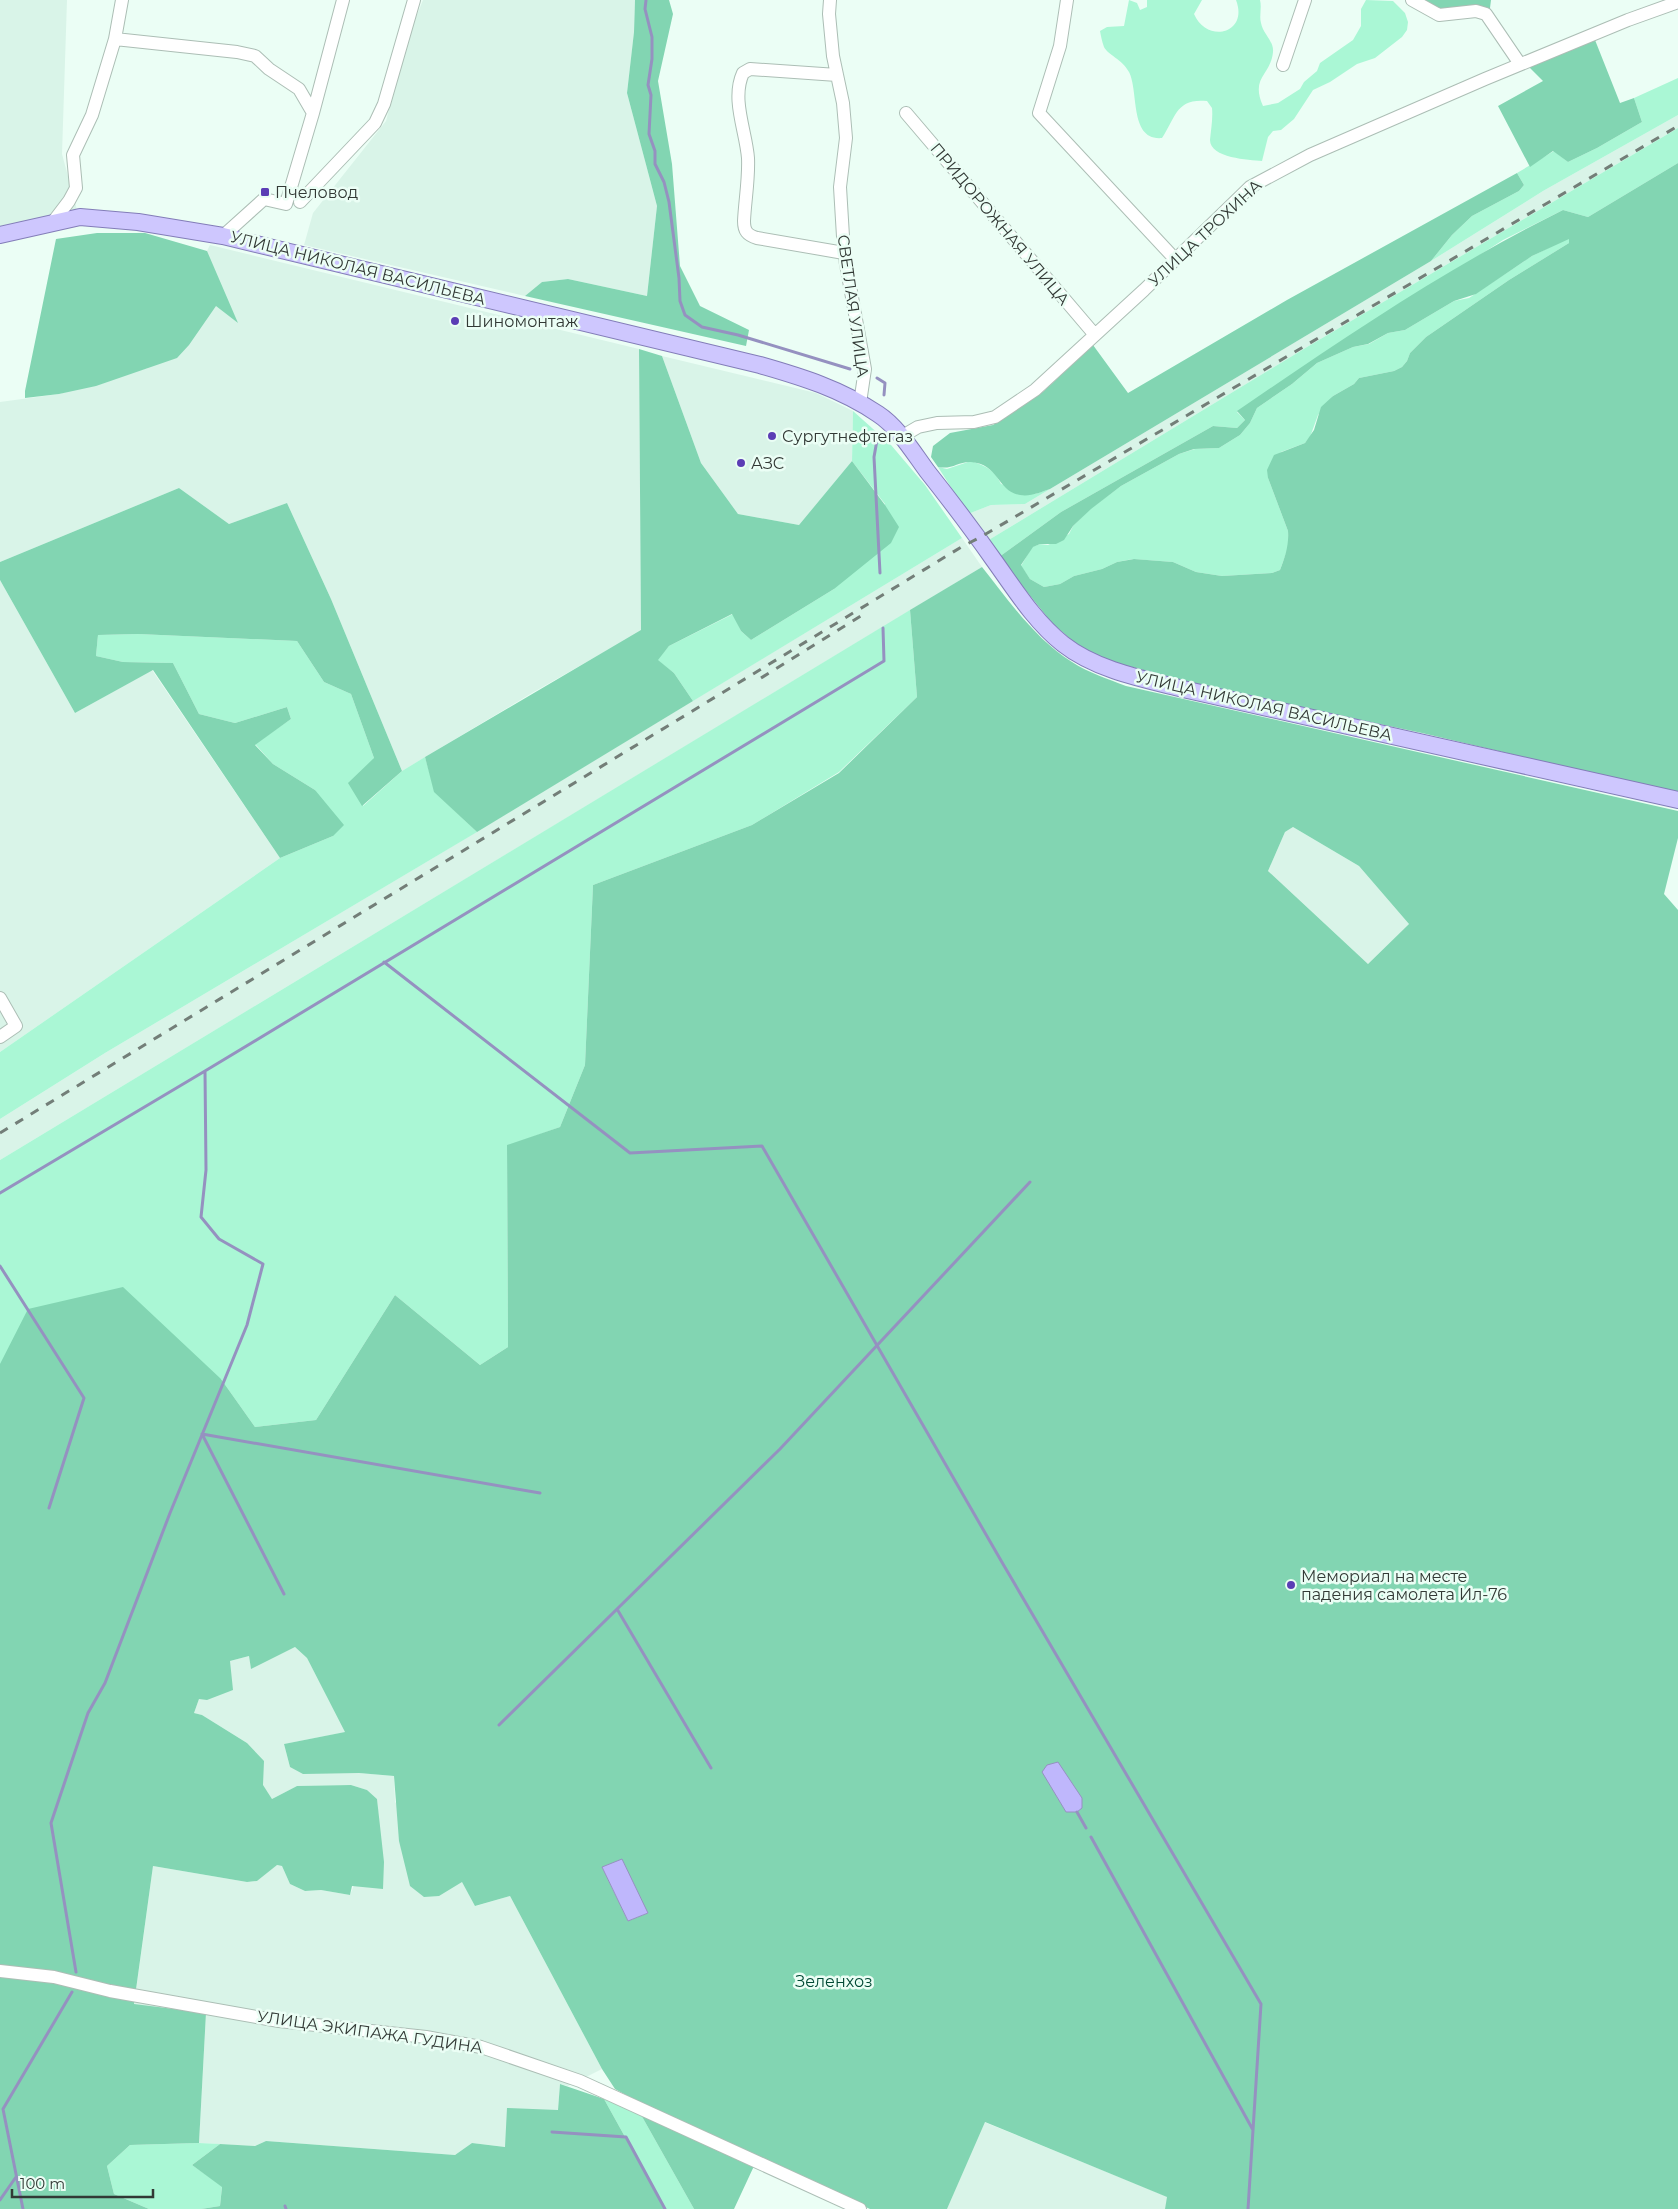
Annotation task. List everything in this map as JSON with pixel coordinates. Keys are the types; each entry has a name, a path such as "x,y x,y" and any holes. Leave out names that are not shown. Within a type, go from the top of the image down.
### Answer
{"main road":[{"name":"УЛИЦА НИКОЛАЯ ВАСИЛЬЕВА","path":"0,235 80,217 99,218 223,236 760,365 826,385 880,415 901,437 979,538 1032,613 1062,643 1081,656 1129,675 1182,689 1678,800"}],"street":[{"path":"53,222 69,202 76,188 73,155 92,115 115,39 122,0"},
{"path":"223,236 264,199 286,204 313,113 343,0"},
{"path":"300,202 376,123 384,104 414,0"},
{"name":"СВЕТЛАЯ УЛИЦА","path":"830,0 829,14 833,56 843,103 846,138 840,187 844,253 865,369 860,403"},
{"path":"1067,0 1060,46 1039,113 1174,259"},
{"path":"1282,65 1305,0"},
{"path":"1412,0 1439,15 1476,10 1486,14 1520,64"},
{"name":"УЛИЦА ТРОХИНА","path":"901,437 918,427 937,422 974,422 996,417 1044,382 1250,187 1267,176 1310,155 1534,58 1678,2"},
{"path":"115,39 236,52 255,56 269,69 299,89 313,113"},
{"path":"837,76 750,69 743,73 739,86 740,110 748,160 744,229 748,234 757,238 844,253"},
{"name":"ПРИДОРОЖНАЯ УЛИЦА","path":"906,113 1095,335"},
{"path":"0,998 16,1026 0,1037"},
{"name":"УЛИЦА ЭКИПАЖА ГУДИНА","path":"0,1971 54,1977 110,1991 278,2021 426,2037 481,2047 580,2080 837,2204 860,2209"}],"shaded area":[{"path":"0,0 67,0 62,154 77,210 0,226"},
{"path":"423,0 635,0 634,32 627,93 657,206 647,296 568,279 542,282 525,296 304,245 313,213 386,121 408,37"},
{"path":"1678,115 1678,128 1307,347 987,541 968,514 991,505 1025,504 1431,261 1543,191"},
{"path":"210,245 639,349 641,631 532,693 402,771 331,599 287,503 229,524 179,488 0,562 0,402 59,394 148,368"},
{"name":"Сургутнефтегаз","path":"662,356 816,393 853,411 852,461 799,525 738,514 701,463"},
{"path":"962,538 982,567 0,1160 0,1119 105,1053 448,849"},
{"path":"0,580 75,713 152,670 280,858 0,1052"},
{"path":"1293,827 1359,866 1409,924 1368,964 1268,871 1285,832"},
{"path":"295,1647 307,1658 346,1732 284,1744 290,1767 394,1776 395,1802 462,1881 476,1906 510,1896 602,2069 568,2086 560,2084 558,2110 506,2147 472,2143 455,2155 266,2141 255,2146 199,2143 206,2014 134,2005 153,1866 247,1882 257,1881 276,1865 282,1866 290,1884 305,1891 321,1890 350,1895 379,1823 377,1799 367,1790 351,1785 297,1786 272,1799 263,1786 247,1743 202,1715 194,1713 199,1699 230,1661 249,1656 251,1668"},
{"path":"1058,1762 1082,1798 1082,1808 1077,1812 1066,1812 1042,1772 1047,1765"},
{"path":"622,1859 648,1913 628,1921 602,1867"},
{"path":"984,2122 1168,2197 1165,2209 947,2209"}],"green space":[{"path":"635,0 669,0 673,14 658,81 672,164 680,266 700,306 749,330 746,346 525,296 542,282 568,279 647,296 657,206 627,93 634,32"},
{"path":"1129,0 1137,3 1140,10 1147,7 1147,0 1202,0 1194,14 1200,23 1216,32 1225,31 1237,21 1236,0 1260,0 1261,23 1273,48 1269,66 1260,82 1259,89 1263,106 1278,103 1300,89 1304,82 1317,71 1320,63 1353,40 1361,26 1361,9 1366,0 1393,1 1405,13 1408,22 1407,30 1402,37 1375,58 1357,64 1330,82 1313,90 1294,119 1281,130 1273,131 1268,137 1262,161 1256,161 1231,157 1216,151 1210,140 1212,108 1207,101 1189,103 1178,110 1162,138 1152,137 1144,132 1137,113 1129,72 1123,64 1106,50 1100,31 1107,27 1124,26"},
{"path":"1422,0 1491,0 1490,8 1446,12"},
{"path":"1595,40 1620,103 1634,98 1642,122 1568,162 1553,151 1530,167 1498,106 1543,81 1524,62"},
{"path":"1678,78 1678,115 1543,191 1431,261 1452,235 1472,216 1519,191 1524,185 1517,173 1554,151 1568,162 1642,122 1634,98"},
{"path":"1678,128 1678,163 1588,217 1563,210 1503,240 1237,412 1245,420 1237,428 1213,426 1061,512 999,557 987,541 1307,347"},
{"path":"1678,163 1678,793 1422,733 1233,693 1120,664 1098,656 1074,642 1052,623 999,557 1061,512 1213,426 1237,428 1245,420 1237,411 1396,305 1478,255 1563,210 1588,217","holes":["1569,239 1569,243 1509,280 1426,337 1410,353 1402,367 1394,371 1359,378 1354,384 1333,396 1321,407 1314,430 1305,443 1274,455 1267,470 1268,478 1288,531 1287,547 1280,570 1272,573 1222,576 1196,572 1173,562 1134,559 1117,562 1102,569 1074,576 1060,584 1044,587 1030,579 1021,565 1033,547 1040,544 1056,544 1064,540 1073,526 1091,509 1121,486 1179,454 1194,449 1219,448 1240,435 1250,423 1257,408 1292,384 1317,363 1353,347 1368,344 1388,333 1405,330 1454,301 1476,294 1532,256"]},
{"path":"1517,173 1524,185 1519,191 1472,216 1452,235 1431,261 1050,489 1032,495 1020,495 1007,489 993,473 980,464 967,462 943,468 938,467 931,457 933,446 950,433 993,425 1044,391 1093,345 1128,393 1287,300"},
{"path":"97,233 145,233 207,251 238,323 216,306 189,345 177,358 96,386 59,394 25,398 56,239"},
{"path":"1569,238 1569,243 1509,280 1426,337 1410,353 1402,367 1394,371 1359,378 1354,384 1333,396 1318,415 1310,437 1305,443 1281,452 1268,478 1288,531 1288,548 1280,570 1272,573 1222,576 1196,572 1173,562 1133,559 1117,562 1102,569 1074,576 1060,584 1044,587 1030,579 1021,566 1032,547 1040,544 1048,545 1069,534 1073,526 1090,509 1121,486 1179,454 1195,449 1219,448 1240,435 1250,423 1257,408 1292,384 1317,363 1353,347 1369,344 1388,333 1405,330 1454,301 1469,298 1532,256"},
{"path":"639,349 662,356 701,463 738,514 799,525 852,461 899,527 891,543 834,589 751,640 741,631 732,614 669,646 658,660 674,673 693,701 477,832 434,792 425,757 641,630"},
{"path":"853,411 891,445 925,485 962,538 693,701 674,673 657,660 669,646 733,614 741,631 751,640 834,589 885,504 852,461"},
{"path":"971,461 989,469 1001,484 1035,494 1050,489 1025,504 991,505 968,514 938,467 947,469"},
{"path":"179,488 229,524 287,503 331,599 402,771 362,806 348,783 374,758 351,694 324,682 297,641 138,634 98,635 96,656 123,662 173,663 199,714 235,723 287,707 291,719 255,745 273,764 315,790 344,825 333,836 280,858 153,670 75,713 0,580 0,562"},
{"name":"Зеленхоз","path":"982,567 1023,619 1059,653 1099,676 1126,686 1678,811 1678,838 1664,894 1678,910 1678,2209 1165,2209 1167,2197 985,2122 947,2209 870,2209 615,2089 602,2069 510,1896 475,1906 462,1882 439,1896 424,1897 410,1886 399,1841 394,1776 359,1773 303,1774 290,1767 284,1744 345,1732 307,1658 295,1647 251,1669 249,1656 230,1661 233,1690 207,1700 199,1699 194,1713 202,1715 247,1743 264,1761 263,1785 272,1799 297,1786 351,1785 367,1790 377,1799 384,1862 383,1889 352,1886 350,1895 321,1890 305,1891 290,1884 282,1866 277,1865 257,1881 247,1882 153,1866 134,2004 206,2013 199,2143 130,2145 107,2166 114,2194 149,2209 0,2209 0,1364 28,1309 123,1287 221,1379 255,1427 316,1420 395,1295 480,1365 508,1347 507,1145 560,1127 585,1065 593,885 752,825 839,773 917,697 910,610","holes":["1293,827 1359,866 1409,924 1368,964 1268,871 1285,832","602,1867 648,1913 628,1921"]},
{"path":"910,610 917,697 839,772 752,825 593,885 585,1065 560,1127 507,1146 508,1347 480,1365 395,1295 316,1420 255,1427 221,1379 0,1364 0,1160"},
{"path":"138,634 297,641 324,682 351,694 374,758 363,806 402,771 425,757 435,792 477,832 105,1053 0,1119 0,1052 280,858 333,836 315,790 273,764 255,744 291,719 287,707 235,723 199,714 173,663 123,662 96,656 98,635"},
{"path":"560,2084 604,2099 665,2209 201,2209 220,2206 222,2187 192,2165 220,2144 255,2146 266,2141 455,2155 472,2143 505,2147 507,2108 558,2110"},
{"path":"604,2099 640,2113 694,2209 665,2209"},
{"path":"640,2113 754,2166 734,2209 694,2209"},
{"path":"220,2144 192,2165 222,2186 220,2206 201,2209 149,2209 114,2194 107,2166 130,2145"}],"waterway":[{"path":"646,0 645,9 652,37 652,59 648,85 651,95 649,134 655,151 655,164 664,182 669,202 679,278 680,301 685,315 702,327 738,335 850,369"},
{"path":"877,378 885,383 884,395"},
{"path":"877,440 874,457 880,573"},
{"path":"76,1972 51,1823 88,1713 105,1683 170,1513 247,1325 263,1264 219,1239 201,1217 206,1170 205,1071 884,661 883,628"},
{"path":"384,962 630,1153 762,1146 1003,1564 1261,2004 1248,2209"},
{"path":"0,1193 205,1071"},
{"path":"499,1725 780,1449 1030,1182"},
{"path":"0,1266 84,1398 49,1508"},
{"path":"202,1434 540,1493"},
{"path":"202,1434 284,1594"},
{"path":"617,1609 711,1768"},
{"path":"1077,1812 1086,1828"},
{"path":"1091,1837 1253,2130"},
{"path":"23,2209 3,2109 72,1992"},
{"path":"552,2132 626,2137 665,2209"},
{"path":"0,2200 16,2177"}],"railway":[{"path":"0,1133 963,546 1678,126"},
{"path":"761,678 867,612"}],"place":[{"name":"Пчеловод","path":"265,192"},
{"name":"Шиномонтаж","path":"455,321"},
{"name":"Сургутнефтегаз","path":"772,436"},
{"name":"АЗС","path":"741,463"},
{"name":"Мемориал на месте падения самолета Ил-76","path":"1291,1585"}]}
